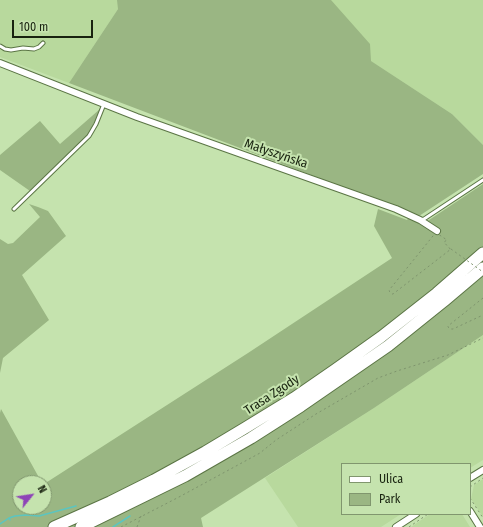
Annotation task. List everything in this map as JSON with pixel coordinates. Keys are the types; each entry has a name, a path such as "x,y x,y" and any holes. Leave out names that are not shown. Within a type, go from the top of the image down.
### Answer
{"highway":[{"name":"Trasa Zgody","path":"54,527 154,480 219,444 294,398 381,337 483,253"},
{"name":"Trasa Zgody","path":"81,527 144,497 191,472 251,438 301,406 388,346 483,268"}],"street":[{"name":"Małyszyńska","path":"0,63 136,117 396,209 420,220 436,232"},
{"path":"471,477 483,470"},
{"path":"471,513 480,527"},
{"path":"396,527 414,515"}],"lane":[{"path":"0,46 11,50 20,48 34,49 43,44"},
{"path":"14,209 89,136 96,124 104,104"},
{"path":"420,220 424,219 483,180"}],"path":[{"path":"451,249 393,294 390,293 390,289 436,232 447,240 444,242 449,248 451,249 483,272"},
{"path":"483,298 448,327 453,330 483,315"},
{"path":"121,527 162,507 260,453 276,440 316,414 378,378 448,355 483,338"},
{"path":"471,486 483,478"},
{"path":"471,500 483,518"},
{"path":"408,527 426,515"},
{"path":"137,527 142,516"}],"shaded area":[{"path":"0,0 124,0 69,83 0,57"},
{"path":"277,0 483,0 483,145 452,114"},
{"path":"483,335 483,460 471,467 471,463 341,463 341,515 399,515 381,527 298,527 265,478 374,408"},
{"path":"483,479 483,517 471,499 474,485"},
{"path":"429,515 463,515 470,527 411,527"}],"green space":[{"path":"117,0 331,0 370,44 371,61 452,114 483,145 483,174 419,216 69,83 118,9"},
{"path":"100,109 94,126 87,136 30,191 0,170 0,155 40,121 60,144"},
{"path":"483,184 483,335 374,408 201,518 203,527 0,527 1,409 38,475 12,475 12,515 52,515 52,479 248,353 392,258 374,226 378,209 407,220 409,217 421,223 429,220"},
{"path":"29,204 48,211 66,236 22,275 49,320 3,358 0,373 0,239 8,244 13,243 40,217"}],"waterway":[{"path":"10,520 9,518 15,516 39,516 76,506"},
{"path":"113,527 130,516"},
{"path":"0,524 9,518"}]}
